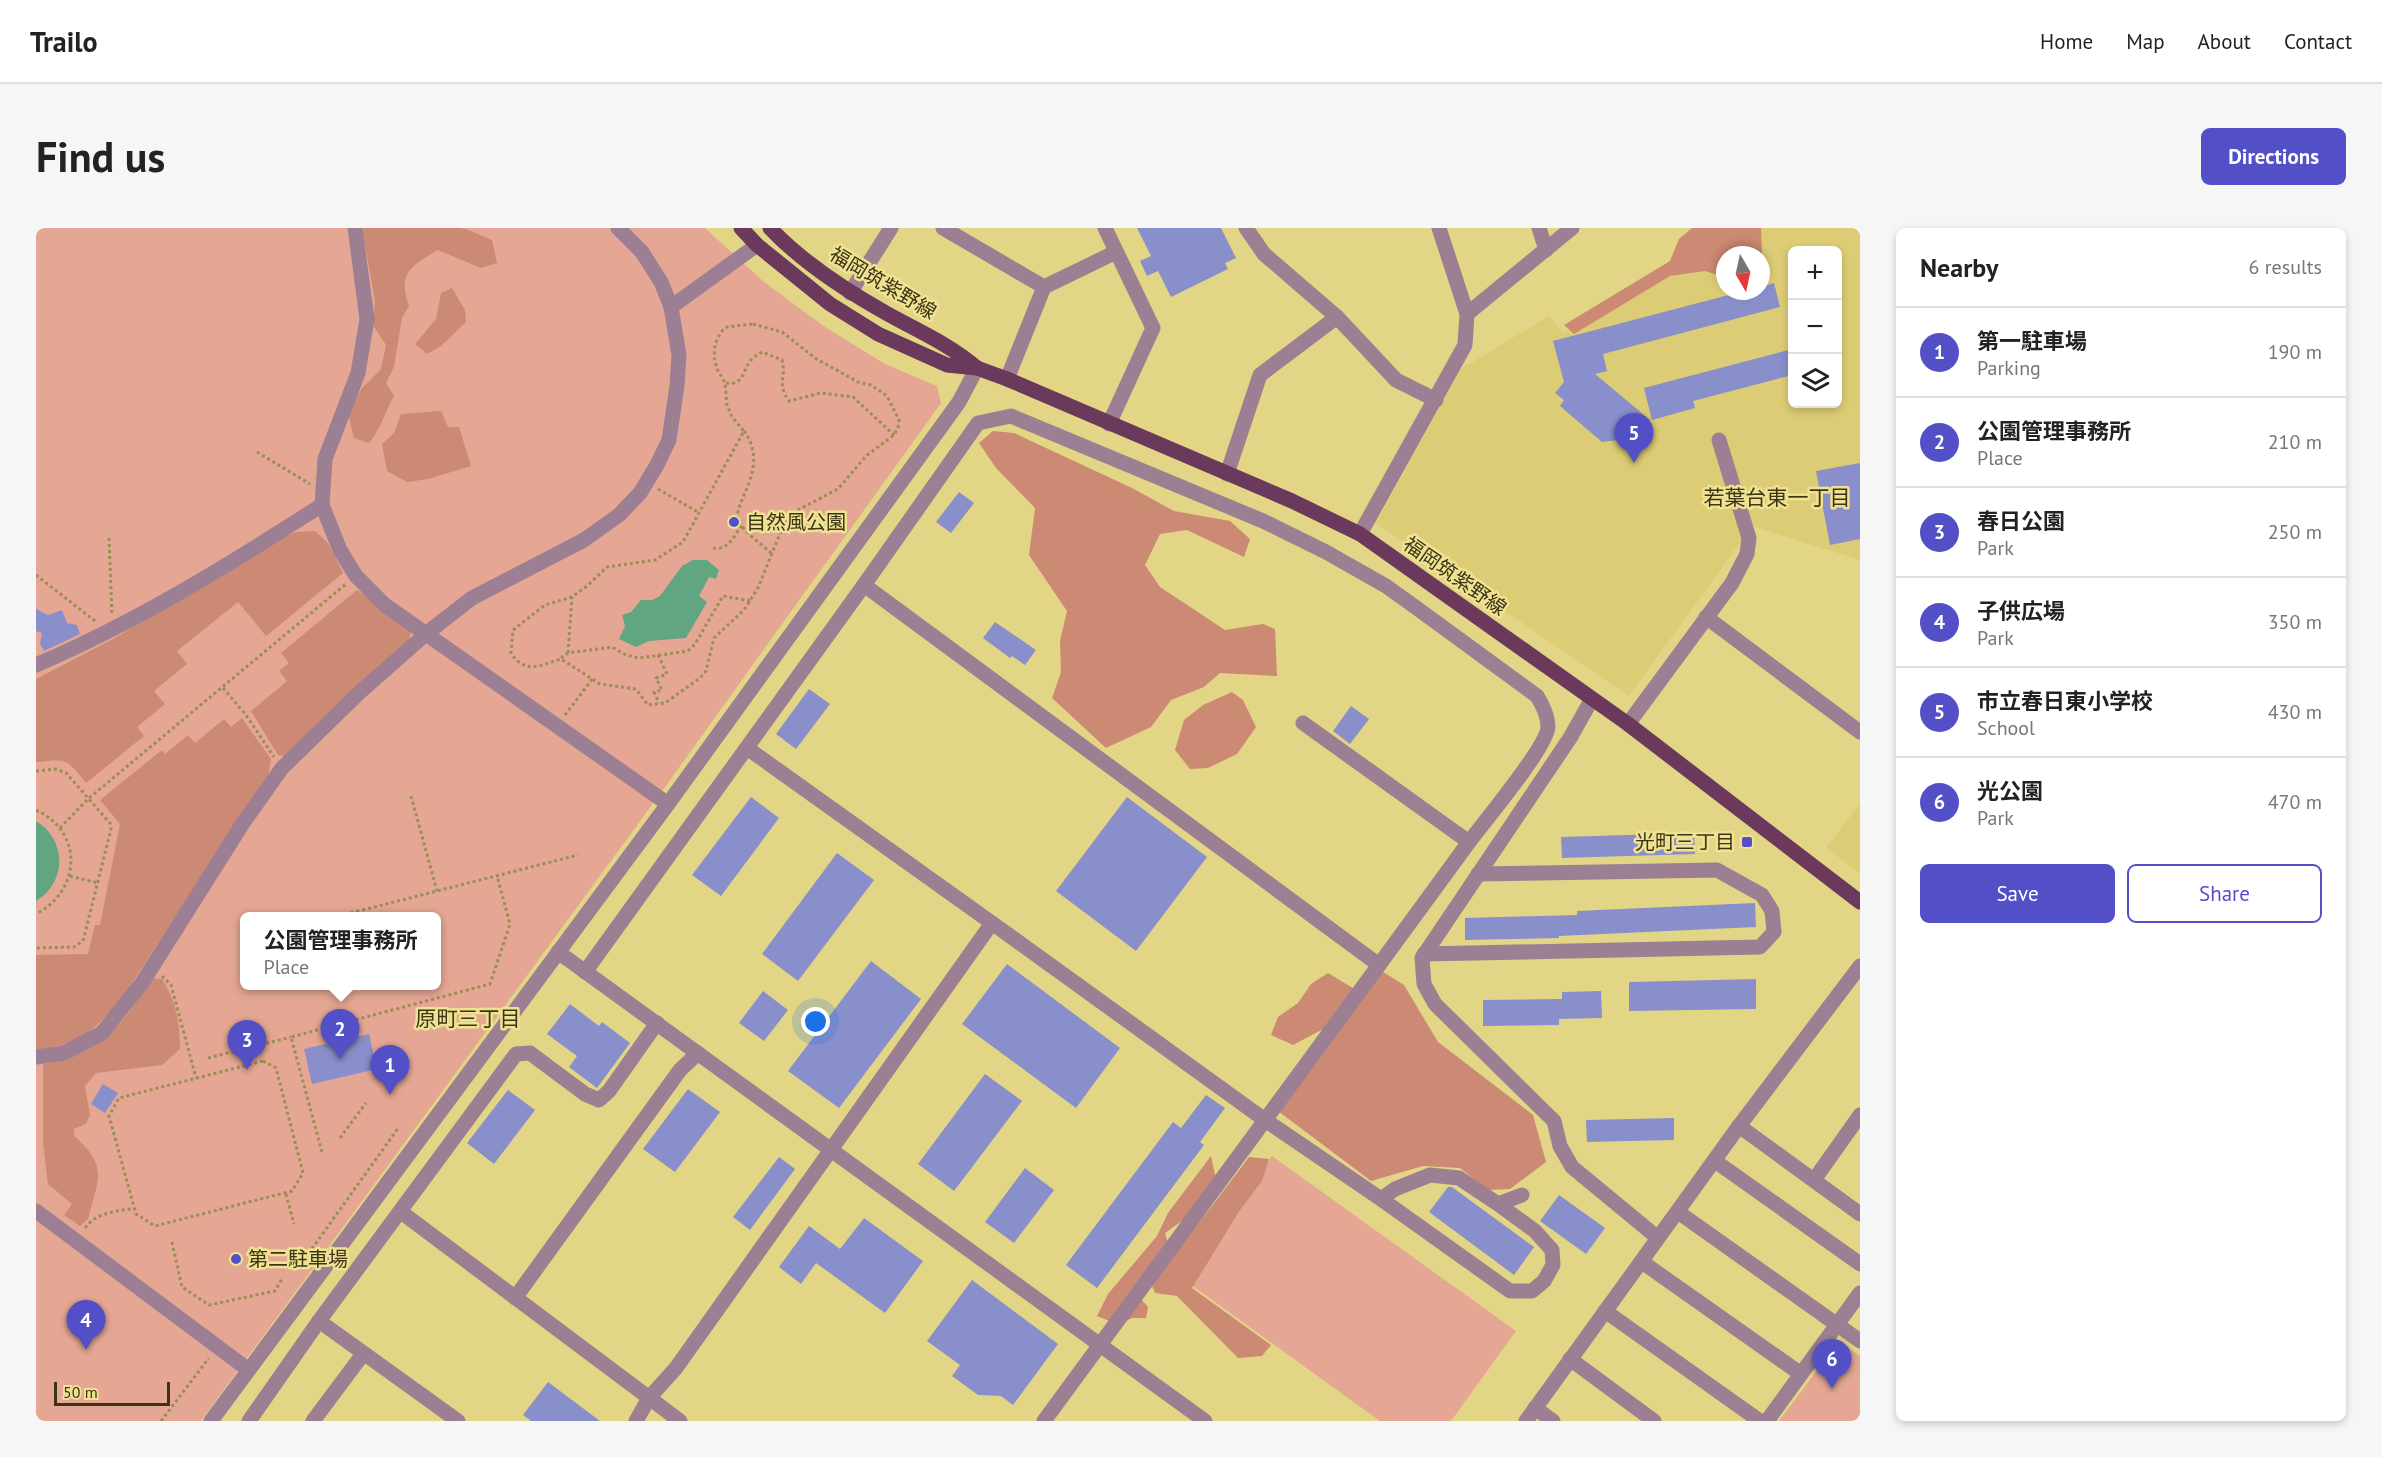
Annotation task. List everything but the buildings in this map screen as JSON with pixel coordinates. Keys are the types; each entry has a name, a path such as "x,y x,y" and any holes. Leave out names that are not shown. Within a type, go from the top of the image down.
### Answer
{"main road":[{"name":"福岡筑紫野線","path":"741,228 757,246 830,304 878,334 946,365 977,368 1007,379 1292,501 1360,534 1628,724 1860,902"},
{"name":"福岡筑紫野線","path":"770,228 807,261 850,293 956,350 977,368"}],"street":[{"path":"355,228 367,319 358,373 325,459 322,505 340,550 356,576 385,605 668,804"},
{"path":"36,1057 64,1053 102,1033 142,983 243,823 282,768 359,693 427,633 472,598 584,540 619,515 640,493 669,440 679,355 671,307 661,282 642,252 618,228"},
{"path":"850,293 891,228"},
{"path":"943,228 1044,287"},
{"path":"1105,228 1153,328 1109,424"},
{"path":"1246,228 1264,254 1337,317 1396,380 1436,400"},
{"path":"1360,534 1465,345 1467,314 1439,228"},
{"path":"1539,228 1546,250"},
{"path":"1467,314 1572,228"},
{"path":"671,307 757,246"},
{"path":"1007,379 1044,287 1116,252"},
{"path":"1227,474 1260,375 1337,317"},
{"path":"211,1421 668,804 959,402 977,368"},
{"path":"585,972 978,423 1011,416 1263,521 1326,552 1386,586 1537,696 1543,706 1548,727 1539,749 1044,1421"},
{"path":"1628,724 1732,583 1747,554 1749,538 1719,440"},
{"path":"36,666 106,633 220,570 322,505"},
{"path":"864,585 1379,965"},
{"path":"1706,616 1860,732"},
{"path":"1592,699 1570,738 1424,954 1422,958 1424,984 1435,1004 1554,1121 1560,1146 1572,1167 1658,1238"},
{"path":"1303,723 1469,842"},
{"path":"747,748 1510,1292 1532,1291 1544,1281 1553,1265 1552,1250 1535,1231 1459,1178 1430,1175 1395,1189 1382,1199"},
{"path":"1424,954 1760,947 1774,932 1772,911 1762,895 1717,870 1478,874"},
{"path":"636,1421 649,1398 676,1368 992,923"},
{"path":"558,952 1205,1421"},
{"path":"1526,1421 1739,1126 1860,966"},
{"path":"249,1421 319,1321 516,1054 530,1053 585,1094 598,1100 609,1092 657,1023"},
{"path":"515,1298 680,1070 698,1053"},
{"path":"1814,1180 1860,1115"},
{"path":"1739,1126 1860,1214"},
{"path":"1715,1161 1860,1264"},
{"path":"1498,1204 1522,1194"},
{"path":"36,1211 242,1365"},
{"path":"401,1212 680,1421"},
{"path":"1678,1212 1860,1341"},
{"path":"1642,1262 1801,1374"},
{"path":"1767,1421 1860,1293"},
{"path":"1605,1311 1760,1421"},
{"path":"319,1321 458,1421"},
{"path":"313,1421 363,1354"},
{"path":"1570,1359 1654,1421"},
{"path":"1535,1408 1553,1421"}],"path":[{"path":"561,659 609,687 636,690 648,705 665,703 700,678 706,671 714,638 751,601 766,573 784,524 796,511 838,489 866,456 894,435 898,428 898,420 887,396 871,385 858,382 815,358 782,332 753,324 728,327 721,332 715,344 714,357 717,369 725,383 727,405 732,417 754,448 749,484 736,512 738,521 772,554"},
{"path":"725,383 739,382 752,358 762,352 782,360 784,368 781,381 784,394 789,401 820,393 853,397 894,435"},
{"path":"744,431 683,542 655,560 607,567 572,597 545,605 513,630 511,653 517,662 532,668 561,659 568,653 612,647 626,655 639,658 688,651 695,644 723,596 751,601"},
{"path":"257,452 304,482 323,489"},
{"path":"646,482 698,512"},
{"path":"713,548 719,549 727,546 742,525"},
{"path":"36,575 95,621 106,633 112,616 109,538"},
{"path":"60,828 89,798 356,576"},
{"path":"568,653 572,597"},
{"path":"658,655 667,674 656,678 662,690 654,692 659,704"},
{"path":"557,726 592,678"},
{"path":"222,687 246,715 282,768"},
{"path":"36,771 56,770 66,773 110,823 111,829 83,941 74,947 36,948"},
{"path":"411,796 437,891"},
{"path":"36,810 60,828 70,851 70,876 60,895 45,910 36,914"},
{"path":"355,912 578,855"},
{"path":"70,876 98,883"},
{"path":"208,1058 490,984 510,924 497,876"},
{"path":"152,966 171,985 196,1078"},
{"path":"291,1036 322,1152"},
{"path":"263,1061 276,1068 303,1173 292,1191 285,1194 155,1226 136,1214 109,1116 120,1098 196,1078 263,1061"},
{"path":"340,1138 366,1103"},
{"path":"300,1252 306,1257 399,1127"},
{"path":"285,1194 294,1224"},
{"path":"76,1241 91,1220 99,1215 134,1208"},
{"path":"172,1242 182,1287 209,1305 274,1291 283,1277"},
{"path":"161,1421 217,1347"}],"shaded area":[{"path":"36,228 705,228 764,282 825,327 885,364 937,386 941,403 665,787 201,1421 36,1421"},
{"path":"1692,228 1761,228 1762,246 1716,246 1716,274 1705,271 1670,276 1574,334 1564,325 1670,261 1679,239"},
{"path":"1710,228 1860,228 1860,560 1752,526 1629,696 1376,523 1461,369 1549,316 1563,333 1677,266"},
{"path":"362,229 466,229 492,240 497,263 481,268 438,250 420,261 409,272 405,286 409,306 402,318 394,367 386,383 394,396 369,443 354,438 348,414 362,388 381,369 386,345 373,325 375,301"},
{"path":"452,288 465,310 466,322 441,346 427,354 415,344 436,319 441,293"},
{"path":"441,411 448,427 459,427 471,466 428,479 407,482 387,471 382,444 394,433 401,414"},
{"path":"993,431 1014,433 1132,488 1174,511 1230,521 1250,539 1244,557 1187,530 1160,534 1145,565 1160,587 1225,630 1263,624 1275,629 1277,676 1220,673 1204,687 1171,700 1151,727 1106,748 1052,698 1061,672 1060,641 1067,611 1029,555 1035,508 996,468 979,443"},
{"path":"315,531 328,543 343,573 266,636 238,602 177,651 187,664 154,691 165,704 137,727 144,736 86,783 65,762 54,760 36,762 36,679 115,638 272,542 296,532"},
{"path":"693,560 707,560 719,570 716,579 709,577 699,596 707,602 686,638 649,641 636,647 619,639 625,626 622,615 631,612 641,600 652,600 660,596 682,566"},
{"path":"357,590 412,629 409,640 285,756 278,755 251,711 287,681 279,671 289,663 281,653"},
{"path":"1232,692 1243,700 1256,727 1237,754 1208,768 1190,769 1175,750 1184,720 1203,705"},
{"path":"242,718 271,759 269,773 117,1006 81,1037 36,1050 36,955 88,954 95,925 100,925 120,824 100,800 162,750 165,754 188,735 195,743 224,719 231,727"},
{"path":"1860,804 1860,873 1826,848"},
{"path":"36,821 53,839 58,850 59,861 58,872 53,883 36,901"},
{"path":"1380,970 1404,985 1438,1042 1533,1115 1546,1162 1510,1189 1488,1190 1460,1168 1423,1166 1371,1181 1274,1108"},
{"path":"1328,973 1356,990 1327,1027 1293,1045 1271,1035 1278,1017 1298,1003 1311,984"},
{"path":"152,978 162,979 171,996 178,1021 180,1049 162,1065 96,1073 85,1086 90,1115 86,1124 74,1129 74,1136 92,1156 98,1174 88,1219 80,1226 64,1215 72,1204 48,1184 43,1143 43,1064 81,1053 96,1045 131,1010"},
{"path":"1211,1156 1216,1179 1210,1201 1165,1233 1170,1251 1139,1297 1148,1307 1146,1318 1132,1318 1119,1325 1097,1316 1108,1294 1157,1236 1168,1213"},
{"path":"1272,1156 1516,1331 1451,1421 1380,1421 1183,1279"},
{"path":"1249,1157 1269,1159 1262,1181 1240,1210 1192,1288 1271,1345 1262,1356 1238,1358 1177,1296 1155,1293 1150,1281 1163,1270"},
{"path":"1839,1341 1860,1356 1860,1421 1779,1421"}],"place":[{"name":"市立春日東小学校","path":"1634,463"},
{"name":"自然風公園","path":"734,522"},
{"name":"光町三丁目","path":"1747,842"},
{"name":"公園管理事務所","path":"340,1059"},
{"name":"春日公園","path":"247,1070"},
{"name":"第一駐車場","path":"390,1095"},
{"name":"第二駐車場","path":"236,1259"},
{"name":"子供広場","path":"86,1350"},
{"name":"光公園","path":"1832,1389"}],"district":[{"name":"若葉台東一丁目","path":"1777,497"},
{"name":"原町三丁目","path":"468,1018"}]}
